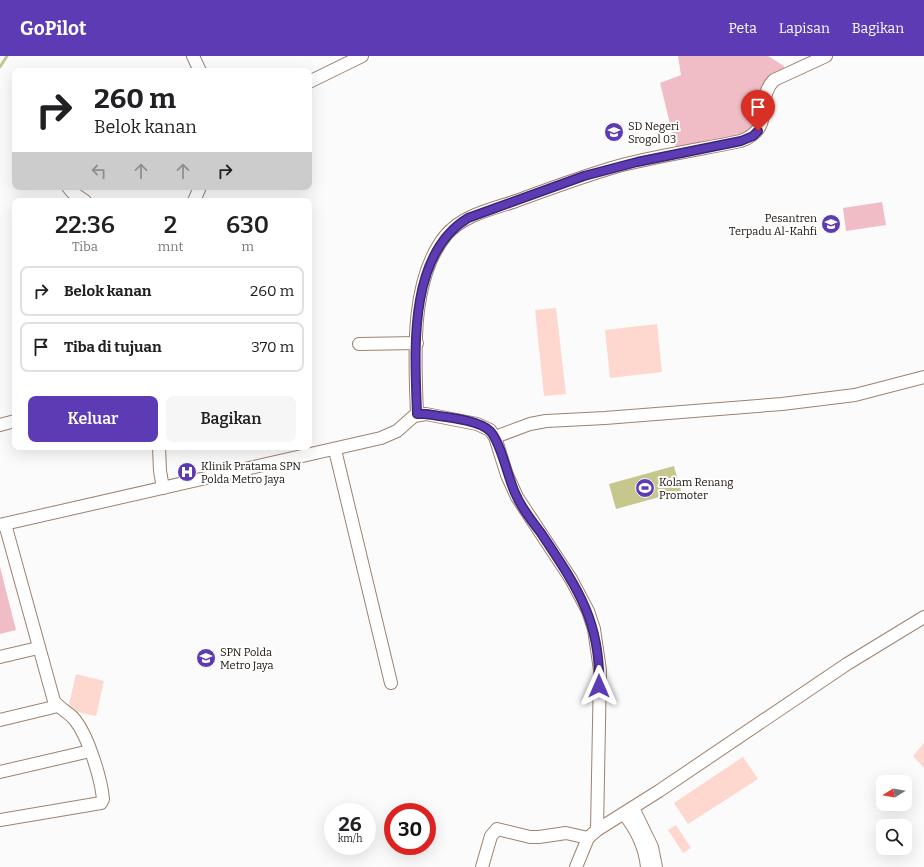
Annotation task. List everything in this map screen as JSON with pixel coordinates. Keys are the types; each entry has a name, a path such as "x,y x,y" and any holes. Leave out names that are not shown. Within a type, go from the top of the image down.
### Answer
{"street":[{"path":"193,56 199,68"},
{"path":"312,81 362,56"},
{"path":"417,414 417,343 424,281 438,248 455,226 482,213 584,176 657,157 741,141 753,136 758,131 762,122 767,90 770,84 781,76 826,56"},
{"path":"70,190 81,198"},
{"path":"359,344 417,343"},
{"path":"495,438 530,424 546,421 605,418 782,404 855,395 924,378"},
{"path":"0,820 101,803 102,794 90,752 82,731 74,718 58,706 52,694 2,525 335,450 390,435 417,414 426,414 477,424 490,430 495,438 507,475 517,497 571,579 583,600 594,629 600,670 592,834 576,867"},
{"path":"0,425 12,422"},
{"path":"159,450 160,471 164,488"},
{"path":"335,450 391,683"},
{"path":"482,867 491,836 497,829 534,837 566,832 592,834 847,664 924,617"},
{"path":"0,657 38,648"},
{"path":"0,720 58,706"},
{"path":"0,772 90,752"},
{"path":"628,811 632,824 644,850 647,867"},
{"path":"628,811 652,847 656,867"}],"shaded area":[{"path":"678,56 768,56 784,66 784,71 772,82 762,119 742,134 726,141 676,148 660,83 681,75"},
{"path":"882,202 886,225 846,231 843,208"},
{"name":"Kolam Renang Promoter","path":"674,466 681,491 616,509 609,484"},
{"path":"0,567 16,630 0,634"}],"building":[{"path":"556,308 566,394 544,396 535,310"},
{"path":"657,324 662,372 610,378 605,330"},
{"path":"76,674 104,681 96,716 78,712 69,704"},
{"path":"924,743 924,768 913,756"},
{"path":"743,757 758,779 688,824 674,803"},
{"path":"676,825 691,848 683,853 668,830"}],"waterway":[{"path":"0,67 7,56"}],"place":[{"name":"SD Negeri Srogol 03","path":"614,132"},
{"name":"Pesantren Terpadu Al-Kahfi","path":"831,224"},
{"name":"Klinik Pratama SPN Polda Metro Jaya","path":"187,472"},
{"name":"Kolam Renang Promoter","path":"645,488"},
{"name":"SPN Polda Metro Jaya","path":"206,658"}],"route":[{"path":"599,686 600,670 598,650 594,629 588,611 571,579 517,497 507,475 495,438 490,430 477,424 426,414 417,414 417,328 424,281 430,264 446,236 455,226 468,218 584,176 623,165 741,141 753,136 758,131"}]}
